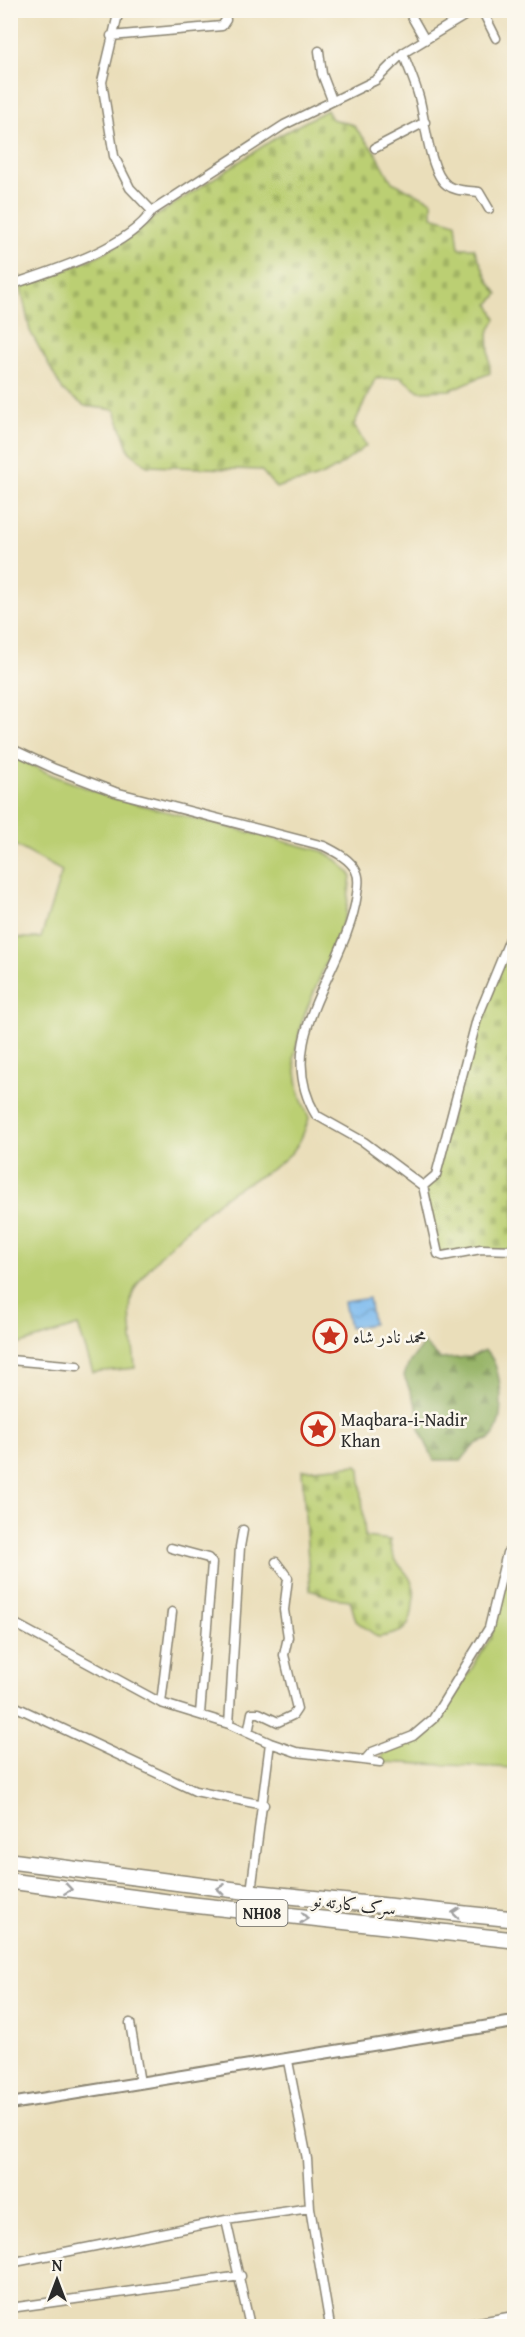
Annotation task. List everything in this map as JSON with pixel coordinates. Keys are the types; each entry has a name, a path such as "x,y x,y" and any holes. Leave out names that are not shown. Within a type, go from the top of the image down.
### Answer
{"highway":[{"name":"سرک کارته نو","path":"10,1862 251,1892 514,1919"},
{"name":"سرک کارته نو","path":"10,1881 175,1903 514,1940"}],"main road":[{"path":"10,2104 288,2061 514,2022"}],"street":[{"path":"118,10 102,82 114,156 130,188 152,211"},
{"path":"111,36 222,26 226,20 225,10"},
{"path":"408,10 425,40"},
{"path":"10,285 112,245 145,221 152,211 284,125 376,80 403,53 474,10"},
{"path":"482,10 496,38"},
{"path":"319,51 322,74 332,100"},
{"path":"403,53 425,122 430,153 441,178 446,185 456,189 479,192 489,209"},
{"path":"375,148 425,122"},
{"path":"10,748 54,769 115,792 324,846 350,864 357,872 356,898 348,929 308,1023 300,1059 305,1091 316,1115 364,1142 423,1186 438,1254 443,1256 481,1249 514,1250"},
{"path":"423,1186 436,1175 477,1019 514,929"},
{"path":"10,1360 77,1366"},
{"path":"229,1724 243,1530"},
{"path":"365,1760 372,1752 413,1736 433,1719 489,1628 507,1553 514,1545"},
{"path":"171,1548 208,1558 212,1563 200,1714"},
{"path":"248,1733 252,1713 258,1713 278,1722 293,1715 297,1709 284,1655 288,1638 284,1610 288,1578 286,1571 276,1562"},
{"path":"161,1703 172,1612"},
{"path":"10,1620 161,1703 229,1724 296,1752 380,1762"},
{"path":"10,1704 195,1791 264,1805"},
{"path":"251,1892 264,1805 270,1743"},
{"path":"130,2023 140,2083"},
{"path":"288,2061 307,2159 310,2208 330,2326"},
{"path":"10,2263 226,2220 310,2208"},
{"path":"226,2220 241,2276 250,2326"},
{"path":"10,2308 241,2276"},
{"path":"457,2326 488,2324 514,2316"}],"green space":[{"path":"327,110 332,119 353,125 376,153 392,182 432,201 432,216 456,223 459,248 474,248 489,282 498,294 489,304 496,319 488,333 490,373 450,390 419,391 400,377 375,379 354,425 366,446 346,462 316,478 276,488 261,470 147,466 129,451 115,410 85,406 63,391 30,331 21,288 108,251 139,231 153,218 280,135"},
{"path":"10,755 52,775 113,798 322,851 337,860 351,875 346,914 302,1021 294,1058 299,1093 309,1118 303,1134 295,1149 281,1162 233,1191 208,1211 174,1241 145,1273 136,1288 130,1308 135,1368 93,1372 78,1326 11,1347 11,938 41,938 62,871 11,843"},
{"path":"514,929 514,1250 438,1254 423,1186 432,1180 476,1027"},
{"path":"424,1343 440,1359 471,1357 484,1350 490,1356 499,1378 501,1406 496,1430 490,1439 474,1446 462,1460 434,1460 419,1429 417,1407 404,1376 409,1363"},
{"path":"357,1465 360,1469 365,1537 390,1540 393,1556 412,1582 414,1591 411,1619 408,1624 400,1632 387,1636 378,1637 356,1621 350,1600 333,1598 310,1590 302,1470"},
{"path":"514,1553 514,1768 380,1762 383,1753 431,1730 461,1686 491,1637"}],"water":[{"path":"369,1298 373,1324 349,1328 344,1302"}],"place":[{"name":"محمد نادر شاه","path":"330,1336"},
{"name":"Maqbara-i-Nadir Khan","path":"318,1429"}]}
